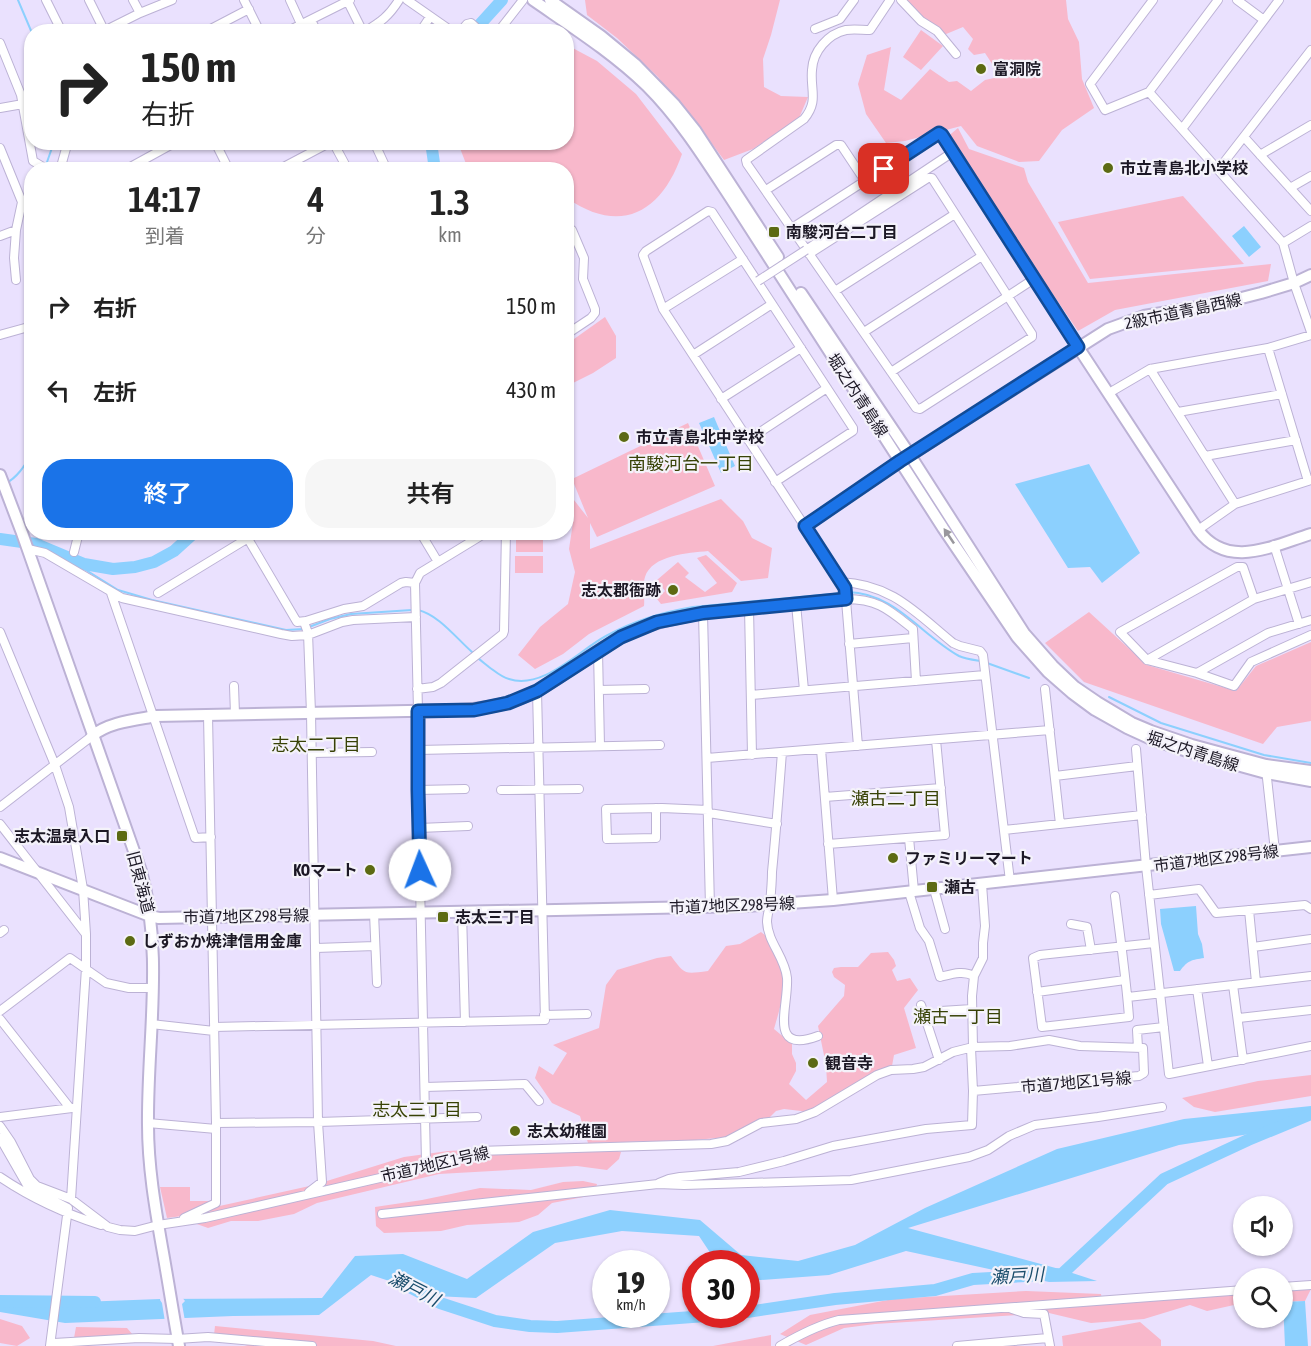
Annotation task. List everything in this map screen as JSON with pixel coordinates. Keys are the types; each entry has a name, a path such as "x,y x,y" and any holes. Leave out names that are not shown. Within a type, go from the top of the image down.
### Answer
{"street":[{"path":"46,0 58,24"},
{"path":"89,0 101,24"},
{"path":"133,0 140,13"},
{"path":"118,24 172,0"},
{"path":"244,0 256,24"},
{"path":"290,0 302,24 349,1 360,24"},
{"path":"378,24 391,13 399,0"},
{"path":"407,0 442,24"},
{"path":"504,24 523,0"},
{"name":"堀之内青島線","path":"533,0 567,24"},
{"name":"堀之内青島線","path":"550,0 601,36 635,64 675,105 701,139 905,458"},
{"path":"815,29 840,19 854,0"},
{"path":"758,281 808,252 928,178 932,178 1032,337 920,409 916,408 808,252 766,190 747,164 746,160 804,119 809,112 814,94 813,60 820,48 837,33 848,30 870,30 890,0"},
{"path":"901,0 921,21 937,31 956,54"},
{"path":"1154,0 1090,84 1105,110 1149,92 1218,0"},
{"path":"1237,0 1264,20"},
{"path":"1182,129 1279,0"},
{"path":"220,24 249,9"},
{"path":"425,24 430,16"},
{"path":"311,20 313,24"},
{"name":"堀之内青島線","path":"574,29 628,69 670,111 695,144 1024,633 1053,666 1075,687 1097,702 1151,731 1266,769 1311,781"},
{"path":"0,43 21,95 24,110"},
{"path":"1218,170 1310,54"},
{"path":"1109,393 1150,369 1268,348 1311,334 1283,243 1149,92"},
{"path":"0,108 23,104"},
{"path":"1260,155 1311,125"},
{"path":"792,228 939,133 1198,530 1209,542 1232,552 1250,552 1311,534"},
{"path":"1244,137 1311,211"},
{"path":"766,190 836,145 841,145 865,181"},
{"path":"0,147 22,202 16,230 14,258 16,279"},
{"path":"137,162 156,150"},
{"path":"293,162 317,150"},
{"path":"808,252 953,153"},
{"path":"1290,188 1311,176"},
{"path":"775,482 853,431 853,428 712,212 708,211 643,255 663,309 775,482 843,585 858,746"},
{"path":"835,291 955,214"},
{"path":"1283,243 1311,226"},
{"path":"0,236 16,230"},
{"path":"574,235 584,258 583,279 595,309 591,318 574,329"},
{"path":"864,332 982,256"},
{"path":"663,309 742,258"},
{"name":"2級市道青島西線","path":"905,458 1108,329 1144,316 1222,303 1261,293 1311,275"},
{"path":"891,372 1034,279"},
{"path":"693,355 772,304"},
{"path":"0,335 24,328"},
{"path":"722,399 801,348"},
{"path":"1198,530 1235,504 1309,481 1268,348"},
{"path":"1150,369 1235,504"},
{"path":"748,440 827,388"},
{"path":"1178,412 1282,394"},
{"path":"1205,456 1296,440"},
{"path":"805,526 905,458"},
{"name":"旧東海道","path":"0,476 24,538"},
{"name":"旧東海道","path":"25,540 146,890 153,963 149,1161 177,1339"},
{"path":"74,552 77,540"},
{"path":"158,592 239,540"},
{"path":"247,540 297,622 363,606 401,583 415,582"},
{"path":"425,540 438,562"},
{"path":"415,1170 426,1162 415,582 420,573 474,540"},
{"path":"417,689 434,687 441,683 504,631 506,540"},
{"path":"1274,545 1299,624"},
{"path":"28,549 54,558 111,593 131,600 292,636 308,634 353,620 416,616"},
{"path":"1254,599 1243,567 1237,567 1120,632 1147,660 1197,673 1234,686 1251,662 1311,635"},
{"path":"843,585 854,582 888,593 906,604 954,643 980,651 983,656 1010,881"},
{"path":"1147,660 1254,599 1311,582"},
{"path":"111,593 195,838 211,837"},
{"path":"0,807 99,730 109,727 154,717 490,708 537,691 621,637 657,622 703,613 846,598 866,600 890,610 913,629 916,681"},
{"path":"796,604 804,690"},
{"path":"749,608 752,755"},
{"path":"703,613 710,906"},
{"path":"1197,673 1268,633 1311,620"},
{"path":"304,622 308,634 311,713 321,1182 306,1194"},
{"path":"0,632 55,765 69,807 82,890 86,968 73,1108 71,1199"},
{"path":"849,644 913,638"},
{"path":"598,651 600,746"},
{"path":"751,694 916,681 984,671"},
{"path":"234,686 235,714"},
{"path":"599,690 645,689"},
{"path":"1045,689 1060,824"},
{"path":"151,1024 214,1029 544,1020 537,691"},
{"path":"175,1222 216,1203 208,715"},
{"path":"707,758 1050,730"},
{"path":"828,844 945,835 936,740"},
{"path":"418,750 660,745"},
{"path":"821,749 833,900"},
{"path":"1136,749 1146,866 1169,1074 1311,1046"},
{"path":"312,753 372,752"},
{"path":"782,752 767,922 770,939 784,965 787,976 783,1026 785,1033 795,1040 808,1040 818,1036"},
{"path":"1055,776 1137,766"},
{"path":"1266,769 1275,851"},
{"name":"堀之内青島線","path":"1266,769 1311,771"},
{"path":"825,797 941,788"},
{"path":"418,790 465,789"},
{"path":"501,790 579,789"},
{"path":"656,808 656,838 607,839 606,809 656,808 709,812 777,824"},
{"path":"1004,830 1142,815"},
{"path":"0,824 86,934"},
{"path":"419,828 468,826"},
{"path":"909,838 911,892 920,928 929,941 940,977 957,973 974,976"},
{"name":"市道7地区298号線","path":"0,858 159,918 770,904 934,890 1311,847"},
{"path":"658,1184 680,1177 739,1172 833,1146 926,1129 972,1125 972,1010 974,976 982,958 985,926 982,884"},
{"path":"1149,895 1198,889 1216,913 1305,905 1311,909"},
{"path":"934,890 945,929"},
{"path":"1115,896 1121,946 1125,980 1128,997 1129,1017 1042,1027 1033,958 1040,955 1121,946 1154,943"},
{"path":"1249,910 1256,982"},
{"path":"462,912 465,1022"},
{"path":"374,914 377,983"},
{"path":"1071,924 1088,927 1091,950"},
{"path":"1253,947 1311,939"},
{"path":"316,948 375,946"},
{"path":"0,1011 70,958 106,983 129,988 153,988"},
{"path":"1128,997 1311,976 1311,982"},
{"path":"1037,992 1125,980"},
{"path":"1233,985 1243,1060"},
{"path":"1197,989 1208,1066"},
{"path":"921,1005 939,1060"},
{"path":"941,1011 972,1010"},
{"path":"1239,1018 1311,1010"},
{"path":"544,1016 586,1014"},
{"path":"0,1019 73,1108"},
{"path":"1138,1048 1137,1030 1164,1027"},
{"name":"市道7地区1号線","path":"67,1212 84,1220 120,1230 159,1229 175,1222 206,1218 454,1161 478,1151 711,1144 727,1141 761,1123 796,1119 815,1112 877,1075 891,1070 924,1066 953,1052 972,1048 1010,1046 1049,1040 1080,1046 1143,1048 1144,1073 1139,1076 973,1091"},
{"path":"425,1087 525,1084 539,1101"},
{"path":"382,1214 658,1184 851,1180 969,1157 988,1150 1009,1136 1035,1125 1162,1107"},
{"path":"0,1117 73,1108"},
{"path":"148,1123 216,1126 477,1117"},
{"path":"0,1126 30,1179 37,1186 71,1199 108,1227"},
{"path":"0,1138 27,1185 68,1208 51,1345 128,1338 208,1337 312,1346"},
{"path":"0,1177 36,1198 67,1212"},
{"path":"1293,1286 1311,1285"},
{"path":"780,1346 810,1330 839,1320 1233,1291"},
{"path":"957,1346 1049,1342 1044,1314 1024,1313 1008,1307"}],"shaded area":[{"path":"585,0 780,0 763,59 764,87 781,96 808,97 799,118 753,149 724,160 658,77 617,38 587,15"},
{"path":"906,0 1066,0 1068,19 1079,42 1082,79 1094,108 1062,130 1039,161 1019,162 977,146 961,126 905,141 886,143 866,114 858,84 867,55 891,47 884,90 901,100 930,69 949,82 957,81 971,91 985,80 994,78 998,73 985,53 974,55 968,49 973,39 963,27 939,37"},
{"path":"921,30 943,46 921,70 903,57"},
{"path":"574,49 597,61 636,94 682,154 674,174 663,191 637,212 622,216 605,215 574,202 574,162 465,162 461,150 574,150"},
{"path":"958,128 969,149 1024,168 1028,182 1088,283 1271,264 1268,281 1115,310 1078,331 946,138"},
{"path":"1183,196 1244,264 1090,279 1058,222"},
{"path":"605,317 616,336 616,358 574,382 574,339"},
{"path":"688,423 715,486 597,537 590,523 590,549 721,499 743,521 752,538 772,548 768,578 741,581 708,551 672,556 655,564 645,577 644,606 589,634 563,654 535,669 518,655 540,627 568,604 575,572 569,549 570,540 574,540 574,500 588,518 574,484 574,478"},
{"path":"516,540 543,540 543,552 516,552"},
{"path":"706,555 737,583 732,592 661,604 657,599 665,591 657,580 678,562 689,573 685,577 705,592 717,583 697,558"},
{"path":"515,556 543,556 543,573 515,573"},
{"path":"1089,612 1147,665 1236,691 1256,666 1311,642 1311,721 1277,727 1263,744 1084,682 1045,643"},
{"path":"761,932 766,936 777,958 783,979 781,1001 774,1029 792,1044 796,1071 789,1084 806,1100 827,1082 818,1026 844,996 845,985 834,977 832,972 834,968 858,967 871,953 888,952 896,966 892,970 897,981 910,978 918,990 904,1008 916,1048 894,1055 892,1066 806,1113 784,1109 776,1111 768,1119 728,1137 588,1143 580,1116 552,1103 535,1078 539,1066 553,1075 567,1053 553,1045 599,1028 606,985 617,970 671,956 686,972 708,971 726,946 740,944"},
{"path":"1311,1075 1311,1096 1215,1112 1194,1107 1182,1098 1258,1081"},
{"path":"585,1143 621,1152 619,1159 607,1170 577,1166 439,1174 317,1203 294,1214 258,1221 231,1221 208,1228 194,1223 215,1207 314,1185 404,1157 448,1151"},
{"path":"583,1181 597,1184 594,1195 552,1203 538,1215 519,1222 467,1225 441,1231 384,1233 376,1226 375,1207 480,1188 531,1190 563,1182"},
{"path":"160,1187 190,1187 190,1201 215,1201 182,1216 167,1218"},
{"path":"1311,1289 1305,1301 1293,1302 1293,1290"},
{"path":"1026,1291 1101,1294 1103,1305 1233,1295 1233,1305 1207,1311 1190,1305 1144,1319 1091,1323 1049,1313 875,1324 844,1328 806,1345 780,1334 810,1315 893,1299"},
{"path":"0,1319 22,1326 30,1338 17,1346 0,1343"},
{"path":"1140,1322 1161,1340 1161,1346 1063,1346 1062,1336"},
{"path":"215,1326 373,1341 396,1346 248,1346 214,1335"},
{"path":"76,1327 127,1328 133,1335 74,1338"},
{"path":"771,1335 771,1346 713,1346"}],"water":[{"path":"1244,226 1261,247 1249,257 1232,236"},
{"path":"714,417 735,466 721,473 699,423"},
{"path":"1089,464 1140,553 1102,583 1090,567 1068,568 1015,484"},
{"path":"1196,906 1198,934 1204,958 1190,961 1180,971 1174,971 1161,924 1160,909"},
{"path":"1311,1106 1311,1116 1269,1131 1179,1145 908,1228 1097,1281 1049,1282 906,1251 829,1275 760,1280 760,1257 798,1261 855,1245 925,1208 1057,1149 1184,1119"},
{"path":"610,1210 700,1220 735,1250 708,1250 699,1236 622,1231 555,1243 476,1298 435,1296 371,1275 319,1315 65,1323 0,1312 0,1299 80,1302 322,1298 355,1256 403,1254 467,1279 533,1232"},
{"path":"1305,1301 1308,1346 1285,1346 1284,1328 1293,1328 1293,1302"}],"pier":[{"path":"161,1296 181,1296 185,1301 182,1304 185,1321 165,1322"}],"waterway":[{"path":"18,0 28,24"},
{"path":"480,24 502,0"},
{"path":"47,162 51,150"},
{"path":"432,150 434,162"},
{"path":"6,483 24,467"},
{"path":"0,539 36,544 84,564 113,569 154,562 174,551 186,540"},
{"path":"57,552 118,590 152,600 286,630 304,629"},
{"path":"848,592 880,599 959,656 981,661"},
{"path":"418,610 440,622 478,658 503,677 522,681 547,674 606,636 659,614 693,607 843,593"},
{"path":"309,627 351,614 412,610"},
{"path":"987,663 1029,678"},
{"path":"1109,697 1161,723 1264,755 1311,763"},
{"name":"瀬戸川","path":"760,1310 835,1299 935,1290 973,1279 1062,1274 1164,1179 1311,1114"},
{"name":"瀬戸川","path":"398,1281 440,1303 495,1321 530,1326 557,1327 682,1318"},
{"name":"瀬戸川","path":"0,1301 95,1302"}],"place":[{"name":"富洞院","path":"981,69"},
{"name":"市立青島北小学校","path":"1108,168"},
{"name":"南駿河台二丁目","path":"774,232"},
{"name":"市立青島北中学校","path":"624,437"},
{"name":"志太郡衙跡","path":"673,590"},
{"name":"志太温泉入口","path":"122,836"},
{"name":"ファミリーマート","path":"893,858"},
{"name":"KOマート","path":"370,870"},
{"name":"瀬古","path":"932,887"},
{"name":"志太三丁目","path":"443,917"},
{"name":"しずおか焼津信用金庫","path":"130,941"},
{"name":"観音寺","path":"813,1063"},
{"name":"志太幼稚園","path":"515,1131"}],"district":[{"name":"南駿河台一丁目","path":"691,464"},
{"name":"志太二丁目","path":"316,745"},
{"name":"瀬古二丁目","path":"896,799"},
{"name":"瀬古一丁目","path":"958,1017"},
{"name":"志太三丁目","path":"417,1110"}],"route":[{"path":"420,870 418,711 474,710 508,703 537,691 621,637 676,617 846,599 845,588 805,526 900,461 1078,347 942,135 939,133 884,169"}]}
